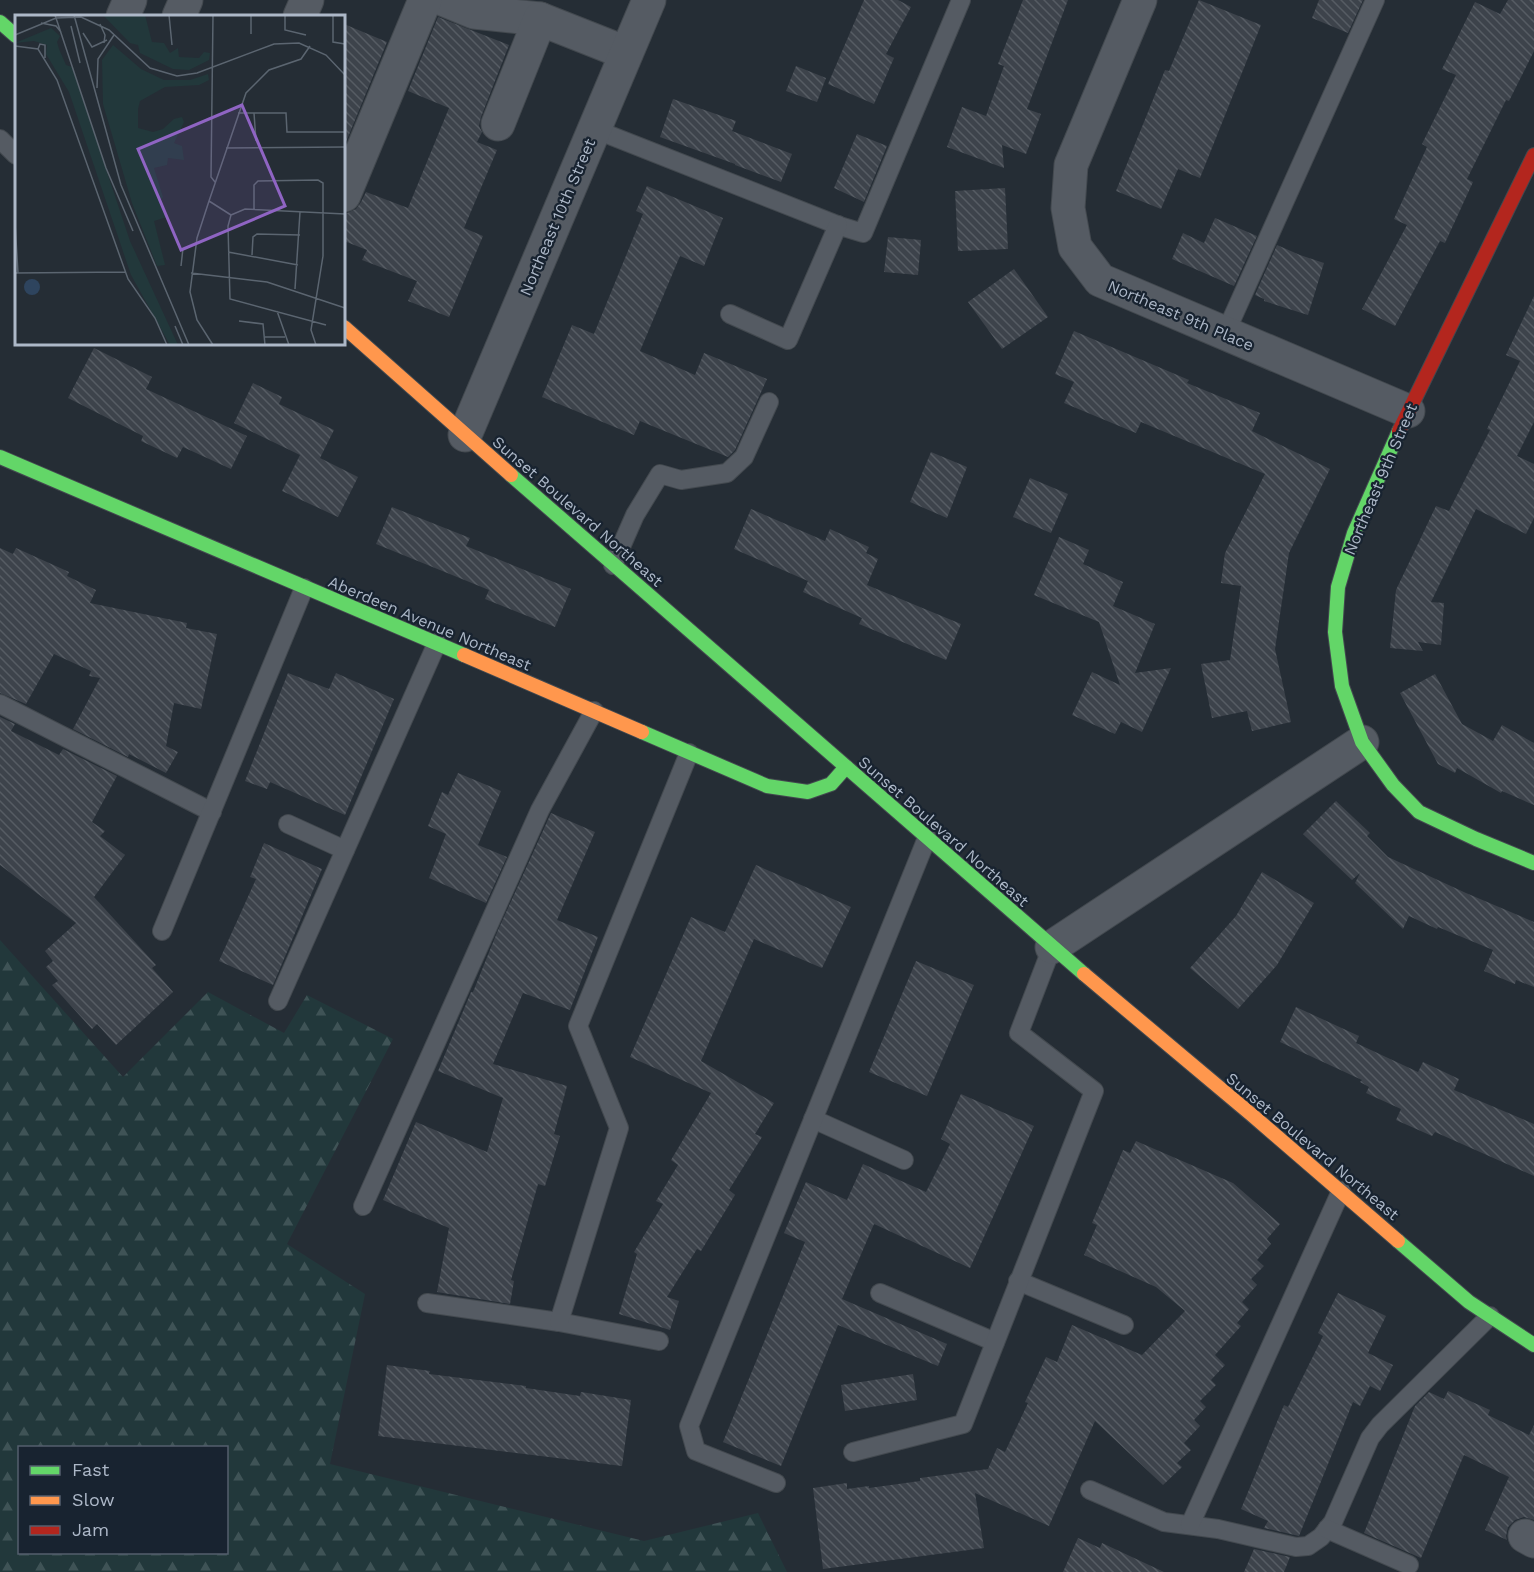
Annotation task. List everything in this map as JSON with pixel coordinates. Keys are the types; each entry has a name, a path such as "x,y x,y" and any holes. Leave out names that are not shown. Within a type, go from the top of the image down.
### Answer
{"street":[{"path":"123,15 130,0"},
{"path":"179,15 186,0"},
{"path":"300,15 307,0"},
{"path":"345,193 425,0"},
{"path":"444,0 474,12 540,19 626,53"},
{"name":"Northeast 10th Street","path":"465,435 649,0"},
{"name":"Northeast 9th Place","path":"1140,0 1071,165 1068,208 1075,247 1100,280 1408,411"},
{"path":"498,124 540,19"},
{"path":"0,22 15,35"},
{"name":"Northeast 9th Street","path":"1362,742 1342,687 1335,632 1338,587 1354,532 1408,411 1534,155"},
{"name":"Sunset Boulevard Northeast","path":"345,328 613,565 1052,947 1469,1302 1534,1345"},
{"name":"Aberdeen Avenue Northeast","path":"0,457 767,786 808,792 831,784 846,767"},
{"path":"1052,947 1362,742 1393,784 1419,812 1534,863"}],"lane":[{"path":"594,129 863,233 961,0"},
{"path":"1225,334 1376,0"},
{"path":"0,139 15,154"},
{"path":"730,314 788,340 838,225"},
{"path":"613,565 635,515 660,474 681,480 727,473 744,457 769,402"},
{"path":"162,931 304,588"},
{"path":"278,1001 437,643"},
{"path":"0,704 212,812"},
{"path":"363,1206 540,810 594,711"},
{"path":"559,1323 619,1128 578,1026 689,753"},
{"path":"288,824 345,850"},
{"path":"776,1483 696,1450 689,1426 927,838"},
{"path":"853,1452 963,1424 1094,1091 1019,1033 1052,947"},
{"path":"813,1119 904,1160"},
{"path":"1190,1525 1341,1191"},
{"path":"1018,1281 1124,1325"},
{"path":"880,1293 995,1342"},
{"path":"428,1303 658,1341"},
{"path":"1090,1490 1164,1522 1218,1529 1296,1546 1308,1546 1321,1537 1333,1522 1370,1438 1380,1425 1490,1316"},
{"path":"1327,1529 1409,1564"}],"green space":[{"path":"0,940 123,1077 208,992 284,1033 307,995 393,1039 287,1244 365,1294 330,1464 644,1541 758,1513 787,1572 0,1572"}],"building":[{"path":"864,0 898,0 911,7 886,54 894,58 874,104 828,84"},
{"path":"1023,0 1068,0 1027,109 1041,114 1026,154 1002,145 1004,168 947,147 962,107 986,116 1004,66 998,64"},
{"path":"1199,0 1261,25 1200,178 1178,169 1161,209 1116,191 1165,70 1169,71"},
{"path":"1319,0 1363,0 1348,33 1312,18"},
{"path":"1508,0 1534,0 1534,51 1509,101 1506,100 1467,179 1473,182 1445,243 1440,241 1395,326 1362,309 1407,225 1394,219 1427,147 1422,144 1456,75 1442,69 1475,2 1500,14"},
{"path":"438,17 509,45 481,117 479,126 482,132 477,142 497,150 464,228 483,236 449,317 408,301 417,281 362,260 367,250 345,241 345,213 356,209 366,192 408,208 449,108 408,91"},
{"path":"345,24 387,42 345,145"},
{"path":"796,66 826,78 817,102 786,91"},
{"path":"673,99 736,121 732,131 792,154 781,182 660,137"},
{"path":"857,134 887,146 864,202 834,188"},
{"path":"647,186 723,218 704,266 680,256 640,351 695,375 704,353 767,379 735,450 728,457 640,421 634,435 542,397 572,325 594,334 643,214 636,211"},
{"path":"1005,188 1008,249 958,251 955,191"},
{"path":"1215,218 1257,236 1234,286 1172,259 1183,233 1204,243"},
{"path":"888,237 921,240 918,275 884,272"},
{"path":"1277,245 1324,263 1308,315 1264,301 1255,295"},
{"path":"1014,269 1048,317 1002,349 968,302"},
{"path":"1534,296 1534,422 1517,456 1534,464 1534,518 1526,534 1476,509 1431,602 1444,603 1441,645 1418,642 1423,651 1390,648 1396,590 1436,506 1449,511 1490,430 1487,429 1520,361 1506,355"},
{"path":"1074,331 1189,380 1187,383 1260,413 1252,431 1330,469 1289,553 1275,649 1291,722 1252,731 1247,711 1212,718 1201,664 1230,660 1241,586 1221,583 1225,553 1265,474 1141,422 1136,433 1064,403 1074,382 1055,374"},
{"path":"94,348 152,377 146,389 247,436 231,469 183,447 177,458 141,441 143,436 68,398"},
{"path":"253,383 282,397 279,404 334,430 320,458 358,477 338,517 282,491 300,455 234,423"},
{"path":"931,452 967,467 947,518 910,502"},
{"path":"1030,478 1068,494 1051,533 1013,517"},
{"path":"392,507 470,538 466,546 571,589 555,627 485,599 489,590 376,544"},
{"path":"751,509 825,541 830,529 869,547 866,553 878,559 867,585 961,624 946,660 859,624 862,618 803,592 808,581 734,549"},
{"path":"1059,537 1089,550 1083,564 1123,582 1113,606 1155,624 1135,673 1171,668 1142,732 1121,722 1115,734 1072,715 1092,672 1120,685 1099,622 1034,595"},
{"path":"0,548 13,554 16,548 69,572 67,576 96,590 90,603 187,623 186,628 217,634 201,709 174,703 166,746 178,752 166,773 73,729 100,678 89,676 91,671 54,654 26,704 0,693"},
{"path":"288,673 329,689 336,673 394,699 345,815 270,782 267,789 245,781"},
{"path":"1435,674 1462,724 1493,741 1502,725 1534,743 1534,805 1502,791 1501,793 1457,768 1455,773 1438,764 1400,693"},
{"path":"0,717 15,724 11,731 59,755 63,749 117,776 92,822 105,831 100,836 125,855 94,897 156,965 152,968 173,992 116,1045 97,1024 92,1029 52,985 58,981 46,967 53,961 45,951 76,923 0,865"},
{"path":"458,773 501,791 478,845 507,857 486,903 429,878 446,834 428,826 442,792 448,795"},
{"path":"1336,801 1370,833 1367,836 1388,857 1534,922 1534,987 1516,980 1515,984 1484,971 1493,950 1409,916 1403,929 1355,883 1360,873 1352,880 1303,834"},
{"path":"551,813 595,832 557,920 598,937 570,1010 523,993 493,1064 567,1086 554,1134 560,1136 545,1186 538,1184 511,1280 514,1281 510,1304 437,1292 449,1228 383,1200 416,1122 487,1152 503,1098 438,1071"},
{"path":"264,843 322,869 273,985 219,961 256,879 250,877"},
{"path":"756,865 851,907 822,968 754,939 701,1061 774,1103 755,1134 762,1137 729,1190 735,1195 701,1251 697,1249 667,1297 679,1301 670,1330 619,1314 637,1254 634,1252 663,1204 656,1201 678,1165 671,1160 711,1093 630,1057 691,917 725,932"},
{"path":"1262,872 1314,903 1277,965 1238,1009 1190,968 1236,916"},
{"path":"916,961 974,985 927,1096 869,1072"},
{"path":"1296,1007 1359,1036 1356,1043 1418,1072 1423,1062 1459,1079 1454,1090 1534,1124 1534,1176 1435,1132 1432,1136 1396,1120 1401,1109 1366,1093 1369,1087 1360,1082 1362,1080 1280,1042"},
{"path":"961,1094 1034,1126 970,1268 874,1224 842,1299 947,1344 938,1366 838,1325 781,1466 723,1442 805,1242 784,1233 806,1182 847,1200 863,1164 926,1192 950,1144 941,1139"},
{"path":"1136,1141 1233,1183 1280,1224 1267,1239 1271,1244 1257,1260 1264,1266 1251,1279 1257,1285 1242,1302 1249,1309 1237,1323 1241,1326 1215,1355 1225,1365 1211,1380 1216,1385 1200,1401 1206,1407 1194,1420 1200,1426 1184,1443 1191,1450 1177,1463 1182,1467 1163,1485 1095,1421 1049,1526 975,1493 984,1548 823,1569 813,1488 847,1483 847,1489 869,1486 869,1488 920,1481 920,1478 988,1469 997,1448 1005,1452 1046,1357 1057,1362 1072,1325 1142,1355 1185,1311 1156,1287 1084,1255 1097,1225 1092,1223 1123,1150 1130,1153"},
{"path":"1338,1293 1386,1316 1368,1353 1393,1365 1380,1391 1370,1386 1360,1406 1353,1402 1299,1536 1264,1528 1268,1521 1241,1509 1284,1405 1288,1407 1323,1336 1318,1333"},
{"path":"387,1365 430,1371 429,1374 526,1386 526,1388 580,1396 581,1392 631,1400 622,1466 378,1436"},
{"path":"913,1374 917,1400 845,1411 841,1385"},
{"path":"1448,1391 1490,1410 1488,1415 1529,1435 1534,1425 1534,1520 1524,1517 1515,1520 1508,1527 1507,1540 1485,1530 1509,1477 1464,1455 1421,1558 1364,1533 1415,1406 1429,1392 1444,1399"},
{"path":"1078,1538 1100,1548 1102,1543 1164,1572 1063,1572"},
{"path":"1254,1549 1290,1557 1284,1572 1244,1572"}],"traffic: fast":[{"path":"0,22 15,35"},
{"path":"1399,431 1354,533 1338,587 1335,632 1342,686 1362,742 1393,785 1419,812 1534,863"},
{"path":"0,457 464,655"},
{"path":"511,475 1084,974"},
{"path":"642,732 767,786 808,792 831,784 846,767"},
{"path":"1398,1241 1469,1302 1534,1345"}],"traffic: slow":[{"path":"345,328 511,475"},
{"path":"464,655 642,732"},
{"path":"1084,974 1398,1241"}],"traffic: jam":[{"path":"1399,431 1534,155"}]}
